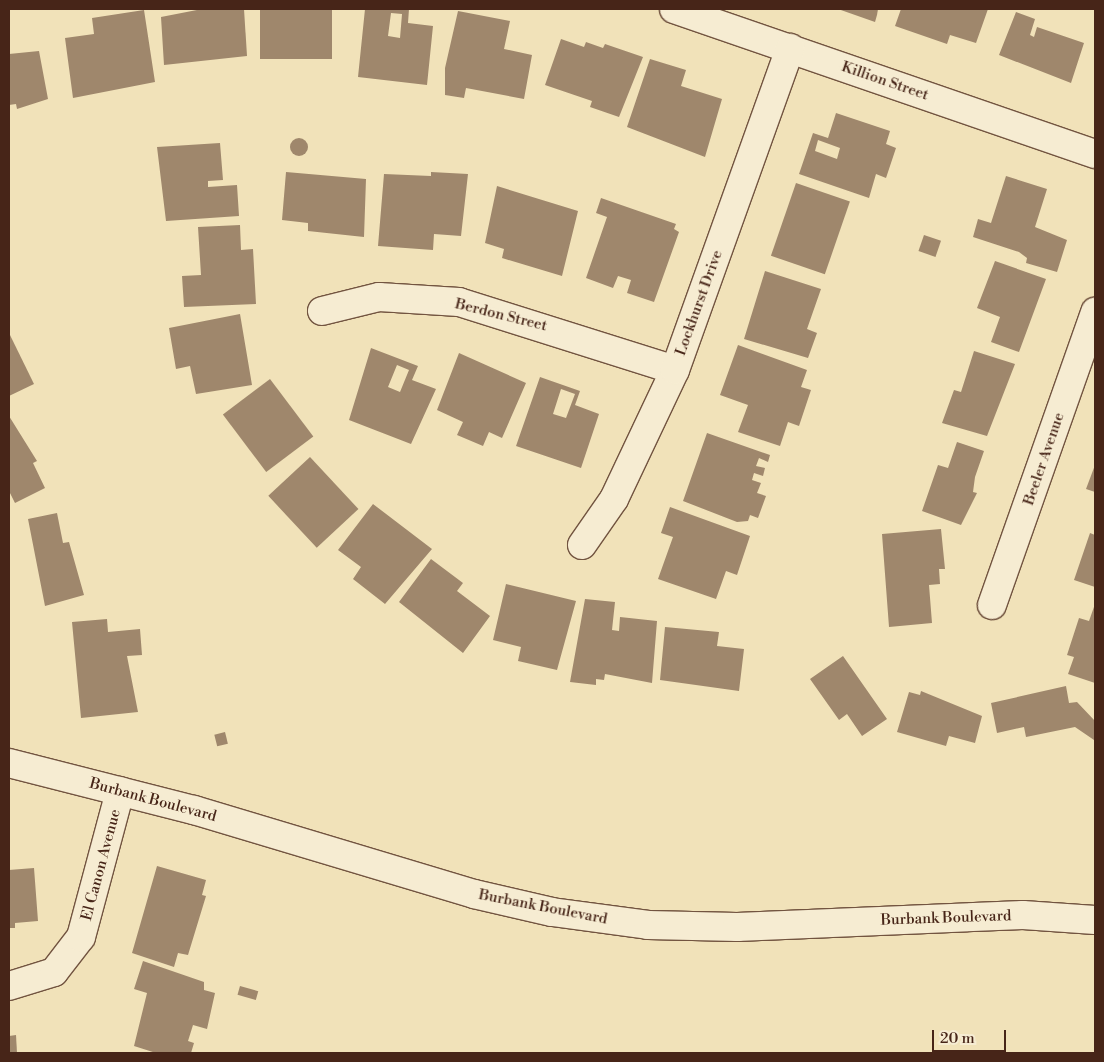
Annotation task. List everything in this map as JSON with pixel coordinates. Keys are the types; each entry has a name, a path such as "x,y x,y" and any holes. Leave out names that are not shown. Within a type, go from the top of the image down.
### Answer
{"street":[{"name":"Killion Street","path":"674,9 1095,154"},
{"name":"Lockhurst Drive","path":"582,545 614,499 675,370 790,48"},
{"name":"Berdon Street","path":"322,311 379,297 459,302 675,370"},
{"name":"Beeler Avenue","path":"992,605 1095,312"},
{"name":"Burbank Boulevard","path":"9,763 120,790 474,894 552,912 648,925 737,927 1024,915 1095,920"},
{"name":"El Canon Avenue","path":"9,986 54,972 81,937 120,790"}],"building":[{"path":"202,9 244,9 247,56 164,65 161,17"},
{"path":"260,9 332,9 332,59 260,59"},
{"path":"365,9 409,9 408,23 433,26 427,85 358,77","holes":["391,13 402,14 400,38 388,36"]},
{"path":"838,9 878,9 875,22"},
{"path":"901,9 988,9 976,43 950,35 947,44 895,26"},
{"path":"144,10 155,82 73,98 65,38 94,34 92,18"},
{"path":"458,11 510,21 504,49 532,55 524,99 466,88 464,98 445,95 445,68"},
{"path":"1016,12 1035,19 1030,35 1034,37 1037,27 1084,43 1071,83 999,55"},
{"path":"561,39 584,47 586,42 603,48 605,44 643,57 619,117 590,107 592,101 545,85"},
{"path":"39,51 48,99 17,109 16,104 9,105 9,54"},
{"path":"650,59 686,70 681,86 722,99 705,157 627,127"},
{"path":"836,113 890,131 886,144 896,148 886,178 876,174 869,198 799,174 813,133 828,138","holes":["818,140 840,148 837,159 815,151"]},
{"path":"295,138 303,138 308,143 306,154 295,156 290,151 290,143"},
{"path":"220,143 223,180 208,181 208,187 237,185 239,216 166,221 157,147"},
{"path":"286,172 366,179 364,237 308,231 308,223 282,220"},
{"path":"431,172 468,174 461,236 434,234 433,250 378,246 384,174 431,176"},
{"path":"1006,176 1047,189 1035,227 1067,240 1057,272 1026,263 1027,258 1019,252 973,237 978,219 991,223"},
{"path":"796,183 850,202 825,274 771,256"},
{"path":"497,186 578,211 562,276 502,258 504,249 485,243"},
{"path":"601,198 676,224 674,229 679,232 654,302 627,293 631,280 618,276 613,288 586,278 607,217 596,213"},
{"path":"240,225 241,250 253,249 256,304 184,307 182,276 201,275 198,227"},
{"path":"924,235 941,241 935,257 918,251"},
{"path":"995,261 1046,279 1019,352 991,342 1000,317 977,308"},
{"path":"765,271 821,289 807,329 817,333 808,358 744,339"},
{"path":"240,314 252,385 196,394 190,366 176,369 169,328"},
{"path":"9,333 34,384 9,396"},
{"path":"738,345 807,370 801,387 811,390 799,426 788,422 780,446 738,432 748,405 720,395"},
{"path":"371,348 418,366 412,380 436,389 411,444 349,420","holes":["397,365 409,370 400,392 388,387"]},
{"path":"974,351 1015,364 987,436 942,423 954,390 961,392"},
{"path":"459,353 526,383 502,438 489,432 483,446 457,435 463,422 437,410"},
{"path":"540,377 580,391 575,405 599,414 581,468 516,446","holes":["561,389 575,394 566,418 553,414"]},
{"path":"270,379 313,437 266,472 223,415"},
{"path":"9,416 37,461 33,463 45,488 15,503 9,491"},
{"path":"707,433 770,455 768,462 759,458 756,466 765,468 763,476 754,473 752,480 761,483 757,493 766,496 758,518 750,515 748,521 737,522 683,501"},
{"path":"957,442 984,451 975,477 973,492 977,493 961,525 922,511 938,465 948,468"},
{"path":"310,457 358,509 317,548 268,496"},
{"path":"1095,465 1095,492 1086,489"},
{"path":"373,504 432,549 385,604 353,579 361,567 338,550"},
{"path":"670,507 750,536 737,575 726,571 716,599 658,579 673,537 661,533"},
{"path":"57,513 63,543 69,542 84,595 45,606 28,519"},
{"path":"941,529 945,569 939,569 940,584 929,585 932,623 889,627 882,534"},
{"path":"1090,533 1095,535 1095,587 1074,580"},
{"path":"431,559 463,583 457,591 490,616 463,653 399,602"},
{"path":"506,584 576,601 557,670 518,661 521,647 493,640"},
{"path":"585,599 615,602 612,630 619,631 620,617 657,621 652,683 605,674 604,680 596,679 596,685 570,682"},
{"path":"1095,604 1095,683 1068,674 1074,657 1067,655 1079,618 1089,621"},
{"path":"107,619 108,632 140,629 142,655 127,656 138,712 81,718 72,622"},
{"path":"665,627 719,632 717,646 744,649 739,691 660,680"},
{"path":"843,656 887,719 862,736 847,714 839,720 810,679"},
{"path":"1066,686 1069,703 1077,702 1095,721 1094,740 1075,727 1026,737 1024,727 997,733 991,703"},
{"path":"921,691 982,716 975,743 949,736 946,746 897,732 909,692 920,695"},
{"path":"225,732 228,744 217,746 214,735"},
{"path":"157,866 206,880 202,895 206,896 188,955 178,953 174,967 132,953"},
{"path":"34,868 38,921 15,923 15,928 9,928 9,870"},
{"path":"143,961 204,982 204,990 215,993 207,1029 193,1025 188,1041 194,1043 191,1053 156,1053 134,1046 147,993 134,989"},
{"path":"240,986 258,991 256,1000 238,995"},
{"path":"16,1035 17,1053 9,1053 9,1036"}]}
